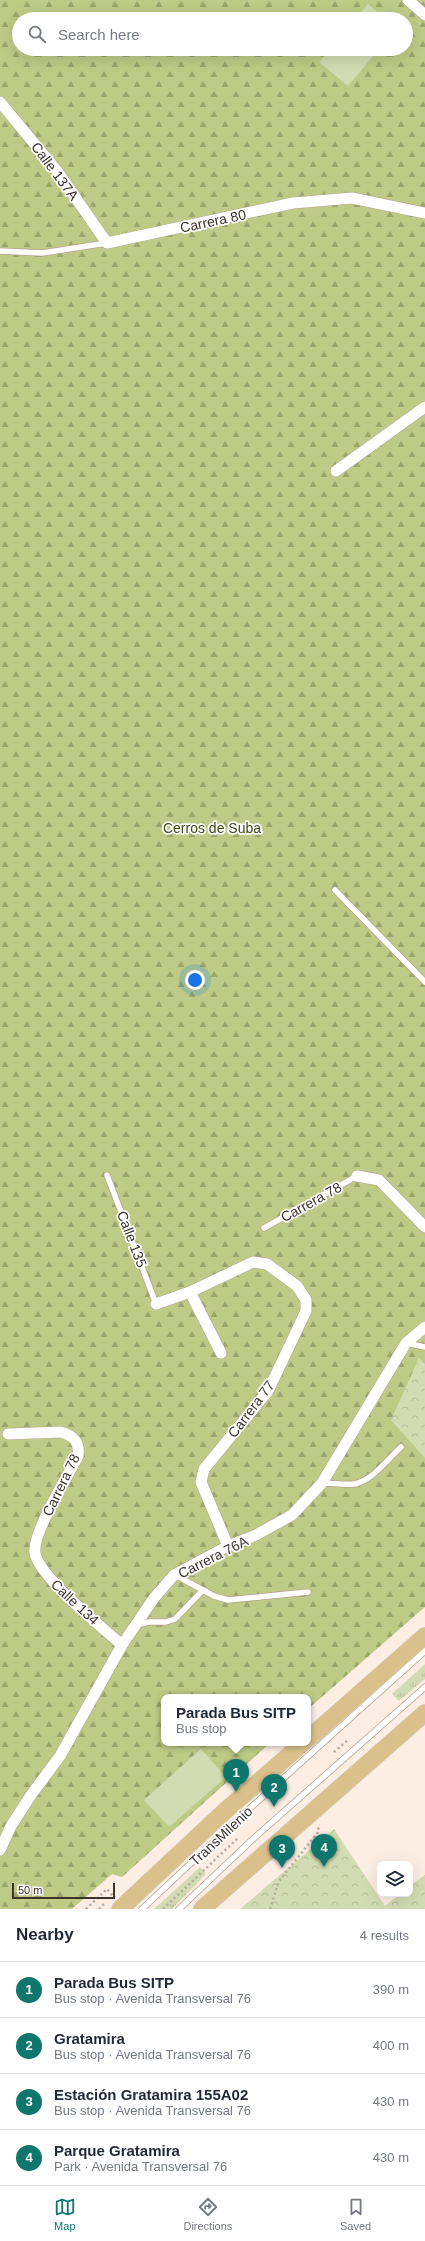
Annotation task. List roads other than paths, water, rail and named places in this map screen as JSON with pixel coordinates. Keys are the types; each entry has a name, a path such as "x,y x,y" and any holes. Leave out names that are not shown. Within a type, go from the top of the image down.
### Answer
{"main road":[{"path":"311,1736 425,1636"},
{"path":"202,1909 425,1713"},
{"path":"120,1909 225,1811 300,1746"}],"street":[{"path":"408,0 425,15"},
{"name":"Calle 137A","path":"0,102 57,171 107,243"},
{"name":"Carrera 80","path":"107,243 293,203 352,198 425,213"},
{"path":"336,471 425,407"},
{"path":"357,1176 379,1180 425,1227"},
{"name":"Carrera 77","path":"190,1292 253,1262 267,1264 297,1286 306,1300 306,1311 268,1391 204,1469 200,1482 228,1546"},
{"path":"156,1304 190,1292 222,1352"},
{"name":"Carrera 76A","path":"0,1850 15,1820 60,1756 122,1645 154,1598 174,1575 228,1546 256,1535 292,1515 322,1483 406,1343 425,1327"},
{"name":"Carrera 78","path":"8,1434 61,1432 76,1440 79,1448 78,1456 40,1529 35,1552"},
{"name":"Calle 134","path":"35,1552 48,1577 122,1645"}],"lane":[{"name":"Carrera 80","path":"0,251 42,253 107,243"},
{"path":"335,890 425,982"},
{"name":"Calle 135","path":"107,1175 156,1304"},
{"name":"Carrera 78","path":"264,1228 357,1176"},
{"path":"406,1343 425,1347"},
{"path":"322,1483 354,1484 364,1480 401,1447"},
{"path":"174,1575 214,1596 228,1600 308,1592"},
{"path":"135,1626 149,1622 166,1622 175,1619 203,1590"},
{"name":"TransMilenio","path":"142,1909 244,1814 425,1651"},
{"name":"TransMilenio","path":"179,1909 253,1839 425,1687"}],"place":[{"name":"Parada Bus SITP","path":"236,1792"},
{"name":"Gratamira","path":"274,1807"},
{"name":"Parque Gratamira","path":"324,1867"},
{"name":"Estación Gratamira 155A02","path":"282,1868"}],"park label":[{"name":"Cerros de Suba","path":"212,828"}]}
